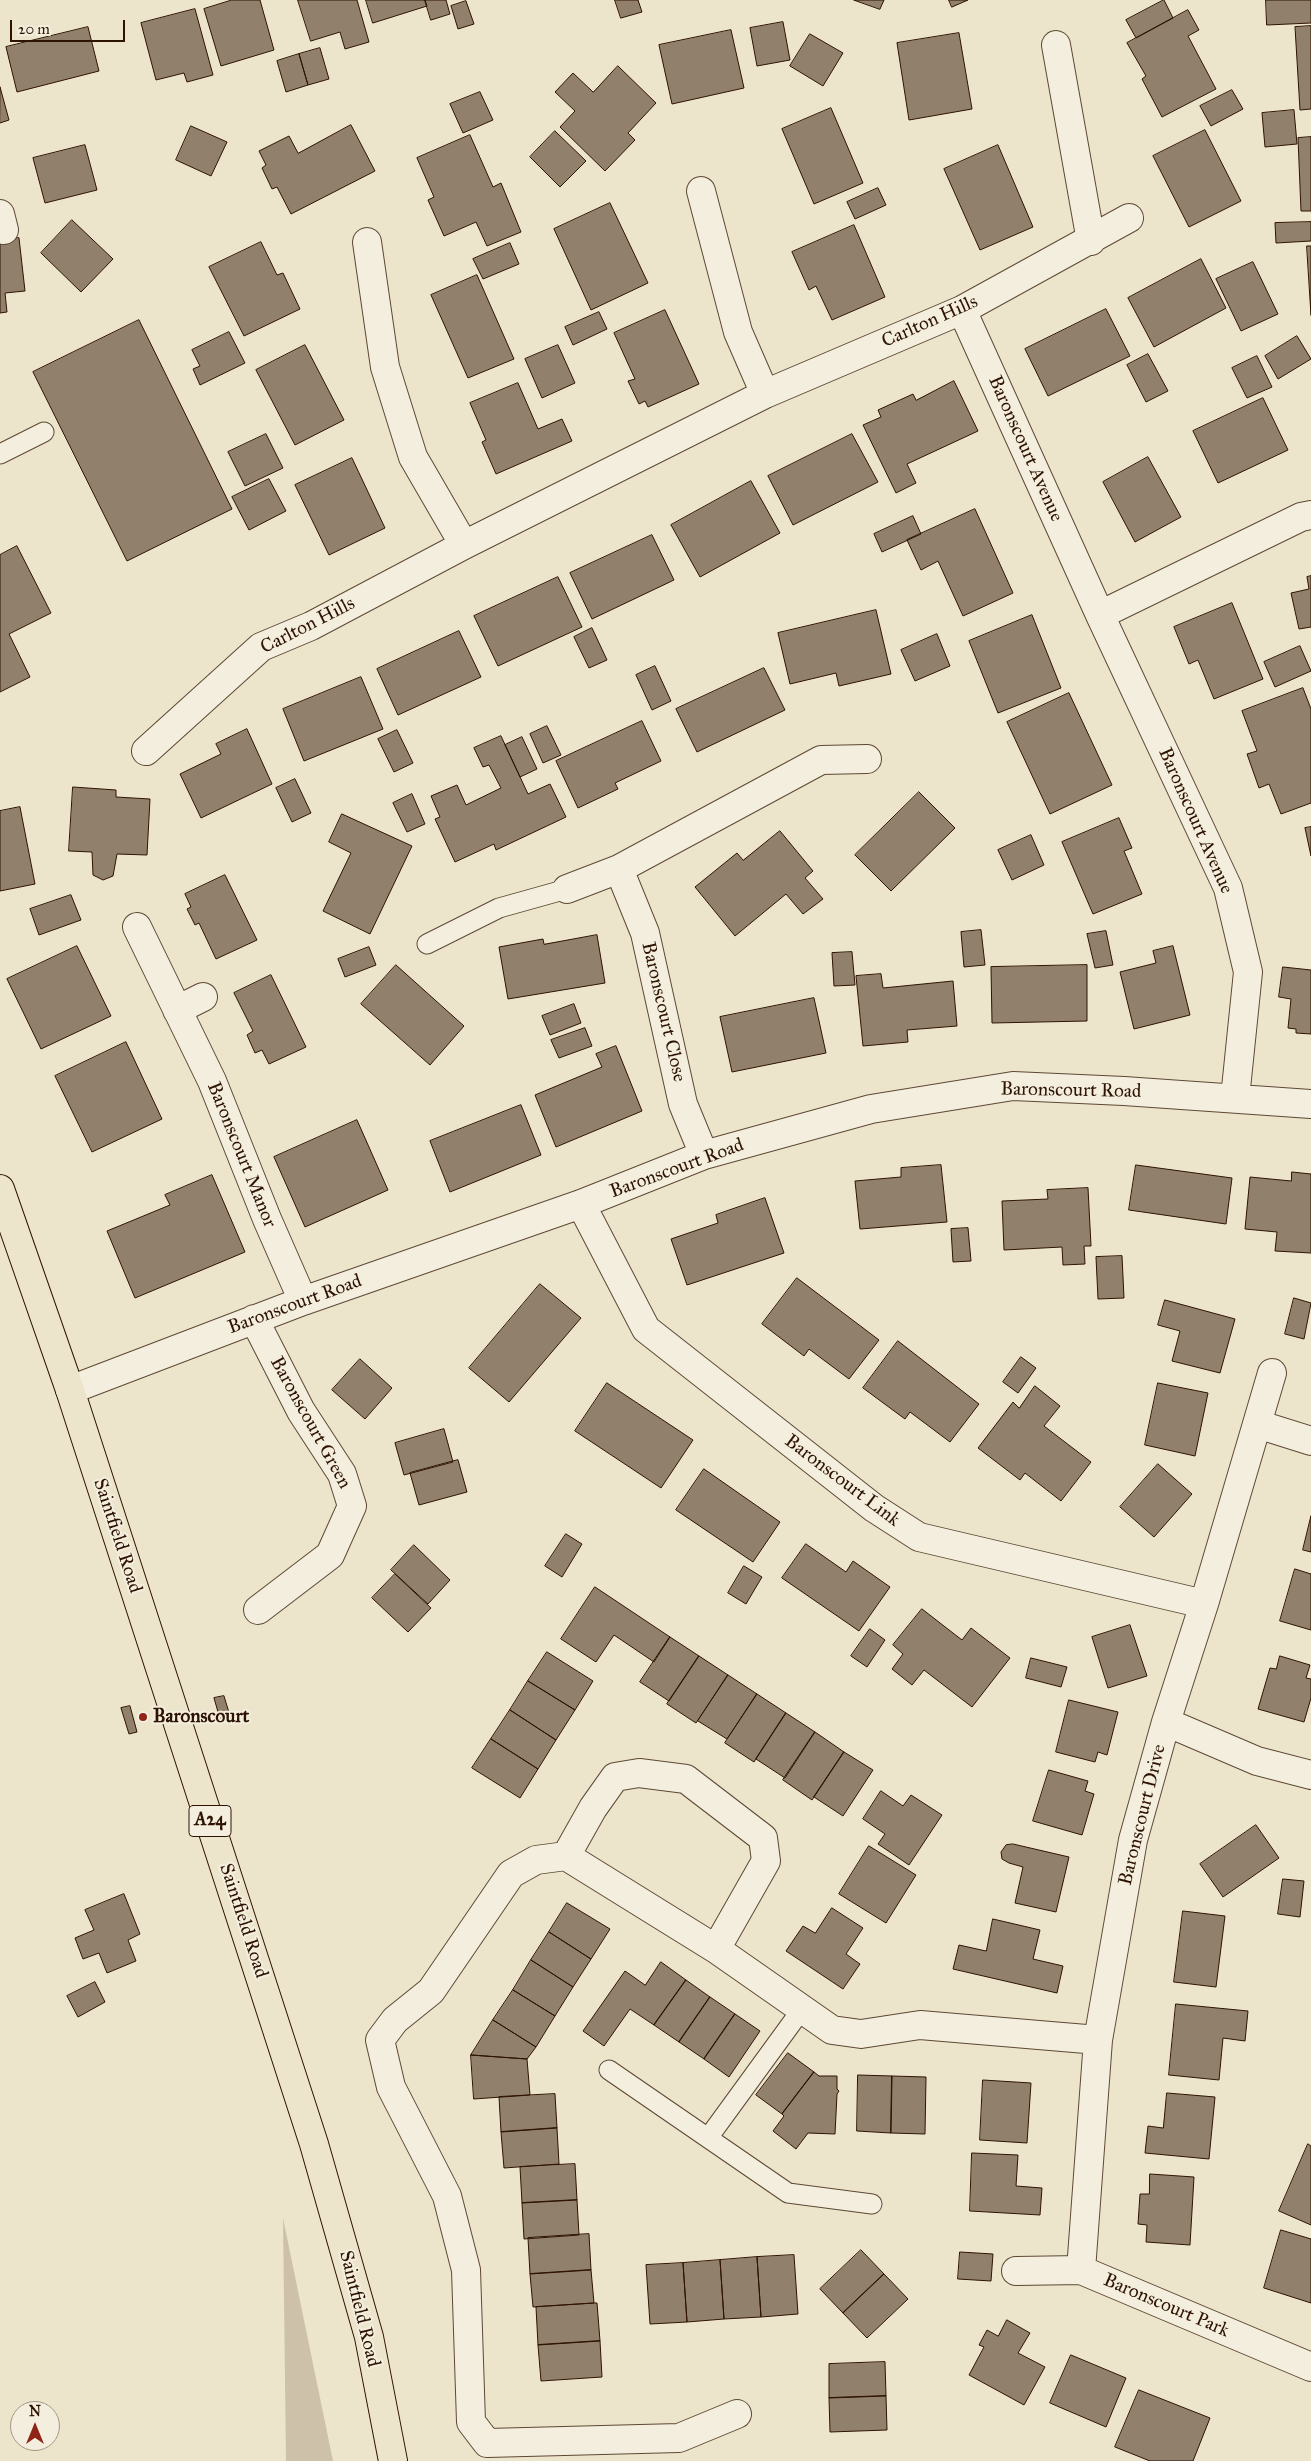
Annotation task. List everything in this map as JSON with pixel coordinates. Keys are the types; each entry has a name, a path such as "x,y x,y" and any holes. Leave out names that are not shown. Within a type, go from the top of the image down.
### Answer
{"highway":[{"name":"Saintfield Road","path":"0,1189 70,1390 314,2144 368,2336 393,2461"}],"street":[{"path":"1056,45 1091,241"},
{"path":"701,191 738,332 765,394"},
{"name":"Carlton Hills","path":"146,750 261,647 310,626 464,545 765,394 962,310 1091,241 1129,218"},
{"path":"367,242 385,367 413,457 464,545"},
{"name":"Baronscourt Avenue","path":"962,310 1100,615 1228,888 1248,972 1235,1098"},
{"path":"1100,615 1301,517 1311,515"},
{"path":"567,889 619,869 821,760 867,759"},
{"name":"Baronscourt Close","path":"619,869 645,933 683,1104 704,1155"},
{"name":"Baronscourt Manor","path":"137,927 212,1081 267,1219 304,1301"},
{"path":"177,1010 203,997"},
{"name":"Baronscourt Road","path":"70,1390 304,1301 581,1204 704,1155 871,1109 1013,1086 1311,1104"},
{"name":"Baronscourt Link","path":"581,1204 646,1329 874,1508 911,1533 919,1537 1204,1604"},
{"name":"Baronscourt Green","path":"254,1320 301,1411 342,1474 352,1506 330,1555 258,1610"},
{"name":"Baronscourt Drive","path":"1081,2270 1098,2040 1133,1840 1166,1722 1204,1604 1272,1373"},
{"path":"1257,1424 1311,1441"},
{"path":"1166,1722 1257,1760 1311,1775"},
{"path":"566,1856 592,1808 615,1777 639,1773 686,1779 763,1838 766,1862 716,1949"},
{"path":"736,2414 679,2438 558,2442 487,2443 471,2422 466,2270 447,2196 391,2087 380,2040 396,2020 431,1991 511,1874 536,1860 566,1856 716,1949 832,2030 861,2034 920,2025 1098,2040"},
{"name":"Baronscourt Park","path":"1016,2271 1081,2270 1311,2367"}],"lane":[{"path":"0,454 44,432"},
{"path":"427,944 499,908 567,889"},
{"path":"708,2138 802,2009"},
{"path":"609,2070 788,2193 872,2204"}],"shaded area":[{"path":"283,2218 333,2461 286,2461"}],"building":[{"path":"232,0 260,0 274,50 221,66 204,9"},
{"path":"298,0 357,0 369,42 345,49 340,32 311,41"},
{"path":"366,0 425,0 427,6 373,23"},
{"path":"425,0 446,0 450,14 431,20"},
{"path":"615,0 638,0 642,12 621,18"},
{"path":"854,0 884,0 880,9"},
{"path":"949,0 968,0 952,7"},
{"path":"1164,0 1173,18 1136,38 1126,20"},
{"path":"1266,0 1311,0 1311,23 1267,25"},
{"path":"466,1 474,24 458,29 451,6"},
{"path":"195,9 213,75 187,82 184,73 156,80 141,23"},
{"path":"1188,10 1199,30 1188,36 1216,89 1162,117 1142,79 1146,76 1127,43"},
{"path":"783,22 790,60 757,66 750,28"},
{"path":"1311,26 1311,109 1300,110 1295,27"},
{"path":"88,27 99,71 17,92 6,47"},
{"path":"731,30 744,88 672,104 659,45"},
{"path":"959,33 972,109 909,120 897,43"},
{"path":"810,34 843,53 823,86 790,66"},
{"path":"320,48 329,79 308,85 299,54"},
{"path":"299,54 308,85 286,92 277,61"},
{"path":"618,66 656,103 628,133 635,140 605,171 560,127 575,111 555,92 573,73 593,92"},
{"path":"0,87 9,120 0,123"},
{"path":"1232,90 1243,109 1211,126 1200,106"},
{"path":"480,92 493,120 463,133 450,104"},
{"path":"831,108 863,183 814,204 782,129"},
{"path":"1294,110 1297,144 1265,147 1262,113"},
{"path":"351,125 375,171 291,214 277,187 272,189 262,168 266,165 259,151 289,136 298,153"},
{"path":"191,126 227,142 211,176 176,160"},
{"path":"1205,130 1241,201 1189,227 1153,156"},
{"path":"555,131 586,161 560,187 530,157"},
{"path":"470,135 493,187 501,183 521,232 487,246 476,222 444,236 428,200 434,197 417,158"},
{"path":"1311,137 1311,211 1301,211 1298,138"},
{"path":"85,145 97,190 45,203 33,158"},
{"path":"998,145 1033,227 980,250 944,169"},
{"path":"878,188 886,205 855,219 847,202"},
{"path":"610,203 648,283 591,310 554,229"},
{"path":"72,220 113,259 81,292 41,253"},
{"path":"1311,222 1311,241 1276,243 1275,223"},
{"path":"854,225 885,297 832,320 816,286 809,290 792,252"},
{"path":"19,238 25,291 5,293 7,312 0,313 0,240"},
{"path":"261,242 277,275 283,273 300,309 244,336 209,267"},
{"path":"510,243 519,264 483,279 473,259"},
{"path":"1307,246 1311,246 1311,315"},
{"path":"1201,259 1226,308 1154,347 1128,298"},
{"path":"1253,262 1278,314 1241,331 1216,279"},
{"path":"477,275 514,359 468,378 431,295"},
{"path":"1106,309 1130,356 1048,396 1025,349"},
{"path":"665,310 699,384 648,407 645,401 639,404 628,381 635,379 614,333"},
{"path":"599,312 607,329 573,345 565,327"},
{"path":"139,320 232,509 127,561 33,372"},
{"path":"229,332 245,363 200,385 193,369 200,366 192,350"},
{"path":"1297,336 1311,359 1278,379 1265,356"},
{"path":"305,345 344,420 295,445 256,370"},
{"path":"558,345 575,383 542,398 525,359"},
{"path":"1148,354 1168,391 1146,402 1127,365"},
{"path":"1257,356 1272,387 1247,398 1232,368"},
{"path":"954,381 978,431 907,464 916,483 896,493 863,425 881,417 878,410 913,394 916,400"},
{"path":"518,383 538,429 562,419 572,441 496,474 482,442 486,440 470,403"},
{"path":"1263,398 1288,450 1218,483 1193,431"},
{"path":"266,434 283,468 245,486 228,452"},
{"path":"852,434 878,482 793,525 768,476"},
{"path":"1148,457 1181,517 1135,542 1103,482"},
{"path":"352,458 385,528 329,555 295,485"},
{"path":"269,479 286,511 249,530 232,497"},
{"path":"751,481 780,533 700,577 671,525"},
{"path":"975,509 1013,593 963,616 938,561 921,570 907,540"},
{"path":"913,516 921,534 882,552 874,534"},
{"path":"652,535 674,580 592,619 570,573"},
{"path":"17,546 51,613 9,634 30,677 0,692 0,555"},
{"path":"1311,576 1311,627 1299,629 1291,593 1309,589 1307,577"},
{"path":"558,577 582,627 498,666 474,616"},
{"path":"1232,603 1263,679 1214,699 1198,660 1189,664 1174,627"},
{"path":"876,610 891,674 839,686 836,673 790,684 778,633"},
{"path":"1032,615 1061,688 998,713 969,641"},
{"path":"592,628 607,660 589,668 574,637"},
{"path":"459,631 481,677 398,715 377,669"},
{"path":"937,634 950,666 915,681 901,650"},
{"path":"1300,646 1311,671 1275,687 1264,662"},
{"path":"655,666 671,701 652,710 636,675"},
{"path":"764,668 785,710 697,752 676,709"},
{"path":"361,677 383,729 304,761 283,709"},
{"path":"1303,688 1311,709 1311,803 1281,814 1269,784 1259,788 1247,754 1257,751 1242,711"},
{"path":"1069,693 1112,785 1050,814 1007,722"},
{"path":"642,721 661,761 615,783 618,789 578,808 556,761"},
{"path":"547,726 561,755 543,763 530,734"},
{"path":"247,729 272,784 201,818 180,774 221,754 216,744"},
{"path":"397,730 413,763 394,772 378,739"},
{"path":"501,736 528,794 550,784 566,817 496,850 494,844 455,862 435,819 440,817 431,796 457,785 466,805 501,788 489,765 483,767 474,748"},
{"path":"522,737 537,769 520,777 505,745"},
{"path":"295,779 311,813 292,822 276,788"},
{"path":"73,787 116,790 116,797 150,799 147,855 117,854 113,876 103,880 93,875 92,852 69,851"},
{"path":"919,792 955,828 891,891 855,855"},
{"path":"412,794 425,824 407,832 393,803"},
{"path":"20,807 35,884 0,891 0,811"},
{"path":"342,814 412,846 370,934 323,911 351,853 329,842"},
{"path":"1119,818 1132,848 1124,851 1142,894 1093,914 1062,842"},
{"path":"1311,827 1311,856 1305,828"},
{"path":"780,831 813,871 805,878 823,899 803,914 786,894 735,936 695,887 737,853 743,860"},
{"path":"1031,835 1044,865 1012,880 998,850"},
{"path":"225,875 257,940 216,959 199,923 195,925 187,909 191,907 185,894"},
{"path":"71,895 81,920 39,935 30,909"},
{"path":"981,930 985,965 964,967 961,932"},
{"path":"1106,931 1113,965 1095,968 1087,934"},
{"path":"597,935 605,983 508,999 499,947 543,939 544,944"},
{"path":"77,946 111,1016 41,1049 7,979"},
{"path":"1173,946 1190,1015 1134,1029 1120,972 1156,963 1153,951"},
{"path":"369,947 376,965 345,977 338,959"},
{"path":"852,952 855,985 834,986 832,953"},
{"path":"396,965 464,1026 430,1065 361,1004"},
{"path":"1087,965 1087,1021 992,1023 991,967"},
{"path":"1283,967 1311,970 1311,1034 1296,1033 1296,1029 1288,1028 1291,999 1279,997"},
{"path":"881,974 883,988 953,981 957,1026 907,1030 908,1042 863,1046 856,976"},
{"path":"271,975 306,1047 269,1064 262,1050 255,1053 247,1035 253,1031 234,993"},
{"path":"814,998 826,1053 732,1072 720,1017"},
{"path":"574,1004 581,1023 550,1035 542,1016"},
{"path":"585,1028 592,1046 559,1058 551,1040"},
{"path":"126,1042 162,1119 92,1152 55,1076"},
{"path":"616,1046 642,1111 556,1147 535,1095 602,1067 596,1054"},
{"path":"521,1105 541,1155 450,1192 430,1141"},
{"path":"357,1120 388,1190 305,1227 274,1157"},
{"path":"941,1165 947,1222 860,1229 855,1181 901,1177 901,1168"},
{"path":"1136,1165 1232,1178 1226,1224 1129,1210"},
{"path":"1292,1172 1311,1174 1311,1253 1275,1251 1277,1232 1245,1229 1250,1177 1291,1181"},
{"path":"212,1175 245,1252 135,1298 107,1231 170,1205 165,1195"},
{"path":"1088,1188 1091,1246 1084,1246 1085,1264 1063,1265 1062,1247 1004,1250 1002,1201 1048,1199 1047,1190"},
{"path":"765,1198 784,1253 687,1285 671,1239 718,1223 716,1215"},
{"path":"968,1228 971,1261 953,1262 951,1229"},
{"path":"1122,1256 1124,1298 1098,1299 1096,1257"},
{"path":"797,1278 879,1340 849,1379 809,1349 804,1356 762,1324"},
{"path":"540,1284 581,1318 509,1402 469,1368"},
{"path":"1294,1298 1311,1303 1304,1339 1285,1334"},
{"path":"1165,1300 1235,1319 1220,1373 1172,1361 1180,1331 1158,1325"},
{"path":"898,1341 979,1404 950,1442 910,1412 905,1419 863,1388"},
{"path":"1021,1357 1036,1368 1018,1393 1003,1382"},
{"path":"360,1359 392,1388 365,1419 332,1390"},
{"path":"607,1383 693,1440 661,1488 575,1431"},
{"path":"1158,1383 1208,1393 1195,1456 1145,1445"},
{"path":"1035,1386 1060,1406 1044,1426 1091,1462 1061,1501 1025,1473 1020,1480 978,1448 1013,1402 1019,1408"},
{"path":"444,1429 453,1462 404,1475 395,1443"},
{"path":"458,1460 467,1492 419,1505 410,1473"},
{"path":"1158,1464 1192,1494 1154,1537 1120,1507"},
{"path":"704,1469 780,1522 753,1562 676,1510"},
{"path":"1311,1516 1311,1552 1303,1550"},
{"path":"566,1534 582,1544 562,1577 545,1566"},
{"path":"806,1544 846,1572 853,1561 890,1587 859,1631 782,1578"},
{"path":"414,1545 450,1580 428,1604 391,1570"},
{"path":"744,1566 762,1577 746,1604 728,1593"},
{"path":"1295,1569 1311,1574 1311,1630 1280,1621"},
{"path":"395,1574 431,1608 408,1632 372,1598"},
{"path":"595,1587 670,1637 654,1662 614,1635 596,1662 561,1639"},
{"path":"922,1609 962,1640 971,1628 1010,1658 972,1707 924,1670 912,1685 892,1669 903,1654 893,1645"},
{"path":"1130,1625 1147,1676 1108,1688 1092,1637"},
{"path":"870,1629 885,1640 867,1667 851,1656"},
{"path":"670,1637 699,1656 669,1701 640,1682"},
{"path":"547,1652 593,1681 575,1710 528,1681"},
{"path":"699,1656 728,1675 696,1723 667,1704"},
{"path":"1280,1656 1310,1665 1306,1678 1311,1679 1311,1698 1304,1722 1258,1709 1270,1668 1276,1669"},
{"path":"1031,1658 1067,1667 1061,1687 1026,1678"},
{"path":"728,1675 757,1694 727,1739 698,1721"},
{"path":"528,1681 575,1710 556,1740 510,1710"},
{"path":"757,1694 786,1713 754,1762 725,1743"},
{"path":"224,1696 230,1716 220,1719 214,1698"},
{"path":"1069,1700 1118,1712 1107,1755 1098,1752 1095,1762 1056,1752"},
{"path":"130,1706 137,1732 129,1734 121,1708"},
{"path":"510,1710 556,1740 538,1769 491,1739"},
{"path":"786,1713 815,1732 785,1778 756,1759"},
{"path":"815,1732 844,1752 812,1800 783,1780"},
{"path":"491,1739 538,1769 520,1798 472,1768"},
{"path":"844,1752 873,1770 843,1816 814,1797"},
{"path":"1049,1770 1088,1781 1085,1791 1094,1794 1082,1835 1033,1821"},
{"path":"881,1791 903,1806 911,1795 942,1815 909,1865 878,1844 885,1834 863,1819"},
{"path":"1256,1825 1279,1858 1223,1897 1200,1864"},
{"path":"1013,1844 1069,1857 1056,1912 1015,1903 1023,1867 1002,1859 1001,1852 1006,1845"},
{"path":"869,1846 916,1875 886,1923 839,1894"},
{"path":"1283,1879 1304,1881 1300,1917 1278,1914"},
{"path":"124,1894 140,1934 128,1940 136,1961 107,1973 99,1953 83,1959 75,1938 94,1930 85,1910"},
{"path":"567,1903 610,1929 591,1959 549,1932"},
{"path":"832,1908 863,1928 846,1954 860,1964 843,1989 786,1951 803,1926 815,1933"},
{"path":"1183,1911 1225,1916 1216,1987 1174,1982"},
{"path":"993,1919 1040,1930 1033,1959 1063,1966 1057,1993 953,1969 959,1945 986,1951"},
{"path":"549,1932 591,1959 573,1987 531,1960"},
{"path":"531,1960 573,1987 555,2016 513,1990"},
{"path":"661,1962 686,1980 654,2025 630,2009 604,2046 583,2031 625,1971 645,1985"},
{"path":"686,1980 710,1997 679,2042 654,2025"},
{"path":"95,1982 105,2002 78,2017 67,1996"},
{"path":"513,1990 555,2016 536,2047 493,2020"},
{"path":"710,1997 735,2014 704,2059 679,2042"},
{"path":"1176,2004 1248,2011 1245,2041 1223,2038 1219,2080 1169,2075"},
{"path":"735,2014 760,2031 729,2077 704,2059"},
{"path":"493,2020 536,2047 527,2059 471,2055"},
{"path":"788,2053 814,2072 782,2114 756,2095"},
{"path":"471,2055 527,2059 530,2095 474,2099"},
{"path":"814,2072 819,2076 837,2076 837,2089 839,2091 837,2094 835,2134 808,2133 796,2149 773,2131 784,2116 782,2114"},
{"path":"858,2075 892,2076 891,2133 857,2131"},
{"path":"892,2076 926,2077 925,2134 891,2133"},
{"path":"983,2080 1031,2083 1027,2143 980,2140"},
{"path":"1167,2093 1215,2097 1209,2159 1145,2153 1148,2126 1163,2128"},
{"path":"555,2094 557,2128 501,2132 499,2097"},
{"path":"557,2128 559,2164 504,2168 501,2132"},
{"path":"1308,2144 1311,2146 1311,2225 1279,2211"},
{"path":"972,2153 1018,2155 1016,2186 1042,2188 1040,2215 970,2211"},
{"path":"575,2164 577,2200 522,2203 520,2167"},
{"path":"1150,2174 1194,2177 1190,2245 1146,2242 1147,2225 1138,2224 1140,2194 1149,2194"},
{"path":"577,2200 579,2235 524,2239 522,2203"},
{"path":"1281,2230 1311,2239 1311,2303 1264,2288"},
{"path":"589,2234 591,2270 530,2274 528,2238"},
{"path":"861,2250 884,2274 843,2313 820,2289"},
{"path":"960,2252 993,2254 991,2281 958,2279"},
{"path":"794,2255 798,2314 761,2317 757,2257"},
{"path":"757,2257 761,2317 724,2319 720,2260"},
{"path":"720,2260 724,2319 687,2322 683,2263"},
{"path":"683,2263 687,2322 650,2324 646,2265"},
{"path":"591,2270 594,2303 533,2307 530,2274"},
{"path":"884,2274 908,2299 867,2338 843,2313"},
{"path":"597,2303 600,2341 538,2345 536,2307"},
{"path":"1007,2320 1030,2333 1018,2353 1045,2367 1024,2405 969,2375 984,2347 979,2345 987,2330 998,2336"},
{"path":"600,2341 602,2377 541,2381 538,2345"},
{"path":"1071,2355 1126,2378 1106,2427 1050,2403"},
{"path":"885,2362 886,2396 829,2398 829,2364"},
{"path":"1139,2390 1210,2418 1193,2461 1150,2461 1115,2447"},
{"path":"886,2396 887,2430 830,2432 829,2398"}],"place":[{"name":"Baronscourt","path":"143,1717"}]}
